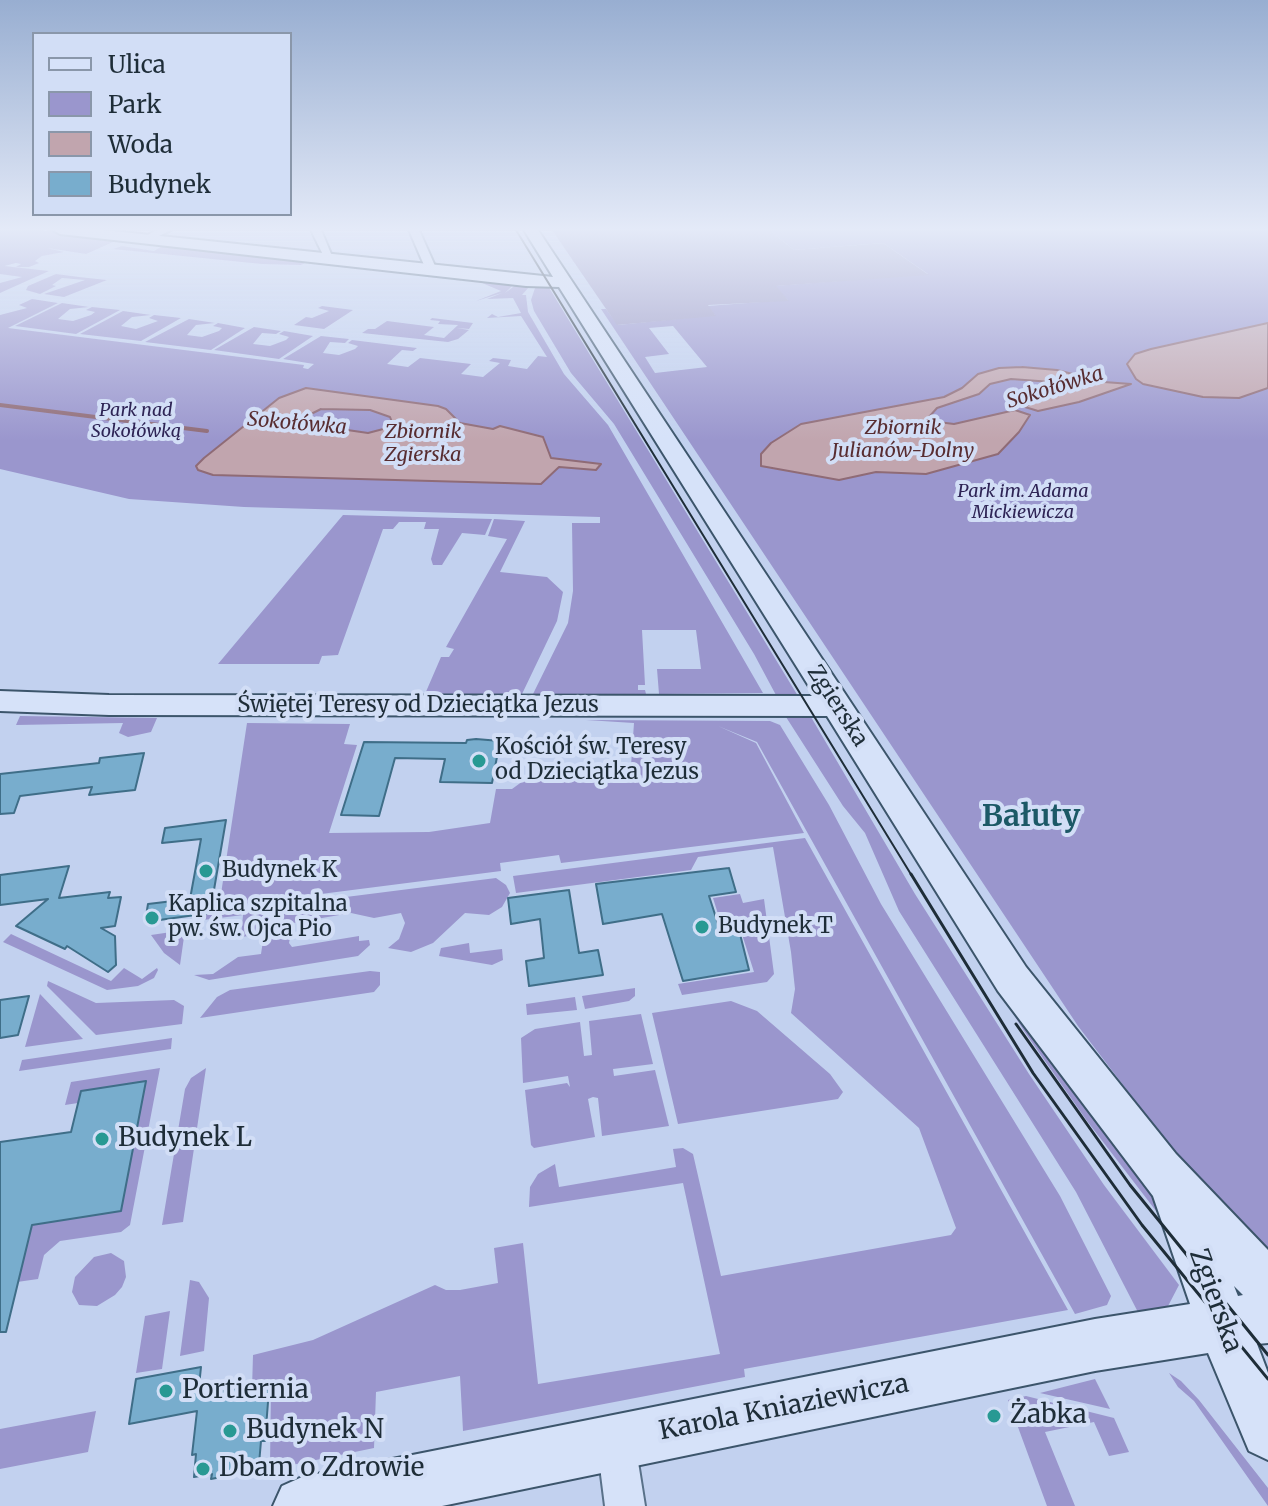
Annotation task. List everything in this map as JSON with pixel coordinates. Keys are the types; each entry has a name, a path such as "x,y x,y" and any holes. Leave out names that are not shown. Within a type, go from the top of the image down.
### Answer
{"street":[{"name":"Zgierska","path":"578,300 1012,979 1160,1170 1268,1286"},
{"name":"Świętej Teresy od Dzieciątka Jezus","path":"0,701 109,705 836,706"},
{"name":"Zgierska","path":"1160,1170 1245,1320 1268,1432"},
{"name":"Karola Kniaziewicza","path":"302,1506 1122,1340 1245,1320"},
{"path":"616,1443 625,1506"}],"green space":[{"name":"Park nad Sokołówką","path":"29,300 58,303 8,328 304,365 303,368 308,369 314,364 283,359 321,336 349,339 345,343 330,342 323,353 339,355 355,349 358,346 348,343 352,340 417,348 413,351 402,350 387,364 408,367 420,358 471,364 461,374 483,377 500,363 489,361 493,358 511,360 508,366 527,369 538,356 547,357 521,316 487,318 492,314 498,317 521,313 514,300 527,300 528,312 564,374 608,425 763,693 659,694 657,669 701,669 696,630 642,630 645,685 638,685 638,690 645,690 646,694 533,694 568,623 573,591 572,523 600,523 600,517 244,507 129,499 0,469 0,315 27,308 19,305"},
{"path":"531,300 557,300 798,696 777,697 614,424 571,373 534,311"},
{"name":"Park im. Adama Mickiewicza","path":"784,300 1268,300 1268,1250 1181,1161 1078,1026 601,309 606,309 618,325 715,315 707,306","holes":["673,326 707,367 655,373 645,357 669,354 649,328"]},
{"path":"62,303 89,307 70,309 58,319 73,321 91,315 95,312 86,310 92,307 120,310 76,334 15,326"},
{"path":"318,308 353,310 324,329 294,325 306,317 312,318 329,311"},
{"path":"123,311 151,315 132,317 121,326 136,329 158,321 149,318 154,315 181,318 141,341 80,334"},
{"path":"189,319 215,323 196,325 187,335 202,337 219,331 222,328 213,326 218,323 245,328 211,350 145,342"},
{"path":"430,320 473,323 469,329 457,328 469,330 448,342 362,333 387,321 434,327 424,335 444,338 458,325 438,324 440,321"},
{"path":"254,327 281,331 276,334 262,333 253,344 270,346 286,340 289,337 279,334 284,331 313,336 279,359 214,350"},
{"path":"343,515 492,519 485,535 462,533 442,565 433,565 431,559 439,529 424,529 426,522 399,522 393,529 383,529 338,655 322,656 319,664 218,664"},
{"path":"494,519 525,521 500,572 547,577 563,592 557,621 522,694 425,694 441,657 449,657 454,649 446,647 507,539 488,536"},
{"path":"20,716 157,718 151,732 128,737 119,733 123,723 16,725"},
{"path":"786,717 811,717 915,894 1029,1074 1104,1185 1179,1285 1167,1308 1141,1318 1076,1192 899,911 865,833 843,806"},
{"path":"586,720 770,721 780,725 829,805 881,904 1060,1196 1111,1296 1107,1305 1075,1314 757,742 718,726 756,743 804,833 561,863 559,855 500,863 501,871 219,907 247,723 350,724 344,744 357,745 329,833 429,832 490,823 496,789 512,789 523,781 630,780 634,723"},
{"path":"831,722 1146,1177 1176,1237 1087,1121 1024,1031"},
{"path":"805,838 1068,1310 744,1369 745,1377 463,1431 460,1376 376,1392 374,1448 287,1466 270,1465 271,1386 252,1389 253,1355 313,1340 435,1285 446,1290 460,1290 498,1283 494,1248 523,1243 538,1384 720,1354 683,1183 529,1207 530,1187 538,1174 555,1164 559,1187 676,1167 673,1149 683,1148 693,1154 721,1276 951,1235 956,1228 919,1128 791,1013 795,989 791,952 773,847 698,857 691,870 516,893 513,876"},
{"path":"496,878 506,885 510,893 502,907 489,915 465,913 433,943 411,952 388,948 399,939 405,923 401,913 374,918 351,913 293,923 289,943 292,947 359,936 359,941 369,940 370,945 358,956 209,980 194,975 213,974 238,957 261,954 264,934 241,937 243,915 195,921 196,916"},
{"path":"740,894 743,903 764,899 774,974 767,982 682,995 678,984 754,972 740,928 723,930 713,898"},
{"path":"185,930 180,965 164,953 151,935"},
{"path":"11,934 111,981 124,968 142,979 158,970 154,978 138,986 107,990 3,942"},
{"path":"469,943 470,953 502,949 503,960 492,965 439,956 441,948"},
{"path":"380,972 380,985 374,992 200,1018 217,997 230,990"},
{"path":"48,981 96,1003 174,1000 184,1006 182,1024 96,1035 47,986"},
{"path":"635,988 635,996 629,1001 585,1009 582,996"},
{"path":"40,994 83,1039 25,1047"},
{"path":"575,997 577,1010 527,1015 526,1004"},
{"path":"731,1001 757,1011 830,1074 843,1092 838,1099 678,1124 652,1013"},
{"path":"641,1014 653,1064 613,1069 614,1076 655,1070 669,1126 602,1136 598,1098 593,1097 588,1099 595,1137 534,1148 531,1145 525,1090 567,1083 570,1087 568,1076 523,1083 521,1038 535,1029 580,1022 584,1056 592,1055 589,1021"},
{"path":"172,1038 171,1049 19,1071 22,1060"},
{"path":"160,1068 130,1225 121,1232 60,1241 44,1255 38,1279 17,1282 35,1216 49,1222 121,1210 146,1082 81,1091 78,1103 65,1105 71,1082"},
{"path":"206,1068 183,1222 162,1225 185,1089 191,1078"},
{"path":"111,1253 124,1261 126,1277 122,1287 97,1306 79,1305 72,1292 75,1277 94,1257"},
{"path":"190,1280 199,1282 209,1298 204,1351 180,1356"},
{"path":"170,1311 162,1369 136,1373 145,1316"},
{"path":"1169,1373 1199,1400 1268,1488 1268,1506 1194,1401 1178,1387"},
{"path":"1095,1379 1110,1409 1040,1393"},
{"path":"1026,1396 1114,1418 1129,1452 1109,1456 1094,1422 1045,1432 1075,1506 1047,1506 1008,1400"},
{"path":"96,1411 88,1452 0,1469 0,1429"}],"shaded area":[{"path":"600,300 789,301 708,305 716,316 617,325"}],"water":[{"path":"1268,323 1268,388 1239,398 1203,397 1143,384 1127,364 1135,354 1151,349"},
{"name":"Zbiornik Julianów-Dolny","path":"999,368 1057,370 1104,382 1131,384 1079,402 1038,411 1025,407 1053,390 1055,386 1052,382 1011,379 990,384 979,394 937,408 929,417 954,424 1015,410 1030,415 1019,432 998,454 926,474 876,472 839,480 761,466 761,454 771,443 801,424 944,397 962,388 978,374"},
{"name":"Zbiornik Zgierska","path":"306,388 438,406 446,409 460,423 493,429 500,426 543,437 551,458 601,464 596,470 559,467 541,484 213,475 198,470 196,466 204,458 279,398","holes":["321,409 370,410 390,417 392,422 387,428 368,433 306,424 305,417"]}],"building":[{"path":"467,740 500,741 492,783 440,782 445,759 395,758 379,816 341,815 364,742 466,743"},
{"path":"144,753 135,790 89,795 92,787 20,796 14,813 0,814 0,774 99,763 100,758"},
{"name":"Budynek K","path":"226,820 210,913 145,922 148,904 190,899 201,839 162,843 165,828"},
{"path":"69,866 59,898 110,892 108,898 121,897 115,926 101,928 115,936 116,965 108,972 67,946 65,949 16,926 48,899 0,905 0,875"},
{"path":"729,868 736,892 709,896 721,933 739,930 749,970 683,981 662,914 603,924 596,884"},
{"path":"569,890 579,953 598,950 603,975 529,986 526,961 544,958 540,919 511,924 508,898"},
{"path":"29,996 18,1035 0,1038 0,1000"},
{"path":"146,1081 121,1211 32,1225 6,1332 0,1332 0,1142 71,1132 81,1091"},
{"name":"Budynek N","path":"201,1367 198,1396 244,1387 243,1394 269,1389 265,1441 261,1441 259,1464 241,1468 241,1473 211,1479 212,1474 194,1477 196,1454 192,1455 197,1411 129,1424 136,1379"}],"waterway":[{"name":"Sokołówka","path":"0,405 207,431"}],"tram line":[{"path":"559,300 912,876"},
{"path":"911,874 1033,1073 1142,1225 1268,1379"},
{"path":"1016,1024 1130,1185 1268,1355"}],"place":[{"name":"Kościół św. Teresy od Dzieciątka Jezus","path":"479,761"},
{"name":"Budynek K","path":"206,871"},
{"name":"Kaplica szpitalna pw. św. Ojca Pio","path":"152,918"},
{"name":"Budynek T","path":"702,927"},
{"name":"Budynek L","path":"102,1139"},
{"name":"Portiernia","path":"166,1391"},
{"name":"Żabka","path":"994,1416"},
{"name":"Budynek N","path":"230,1431"},
{"name":"Dbam o Zdrowie","path":"203,1469"}],"district":[{"name":"Bałuty","path":"1031,818"}]}
